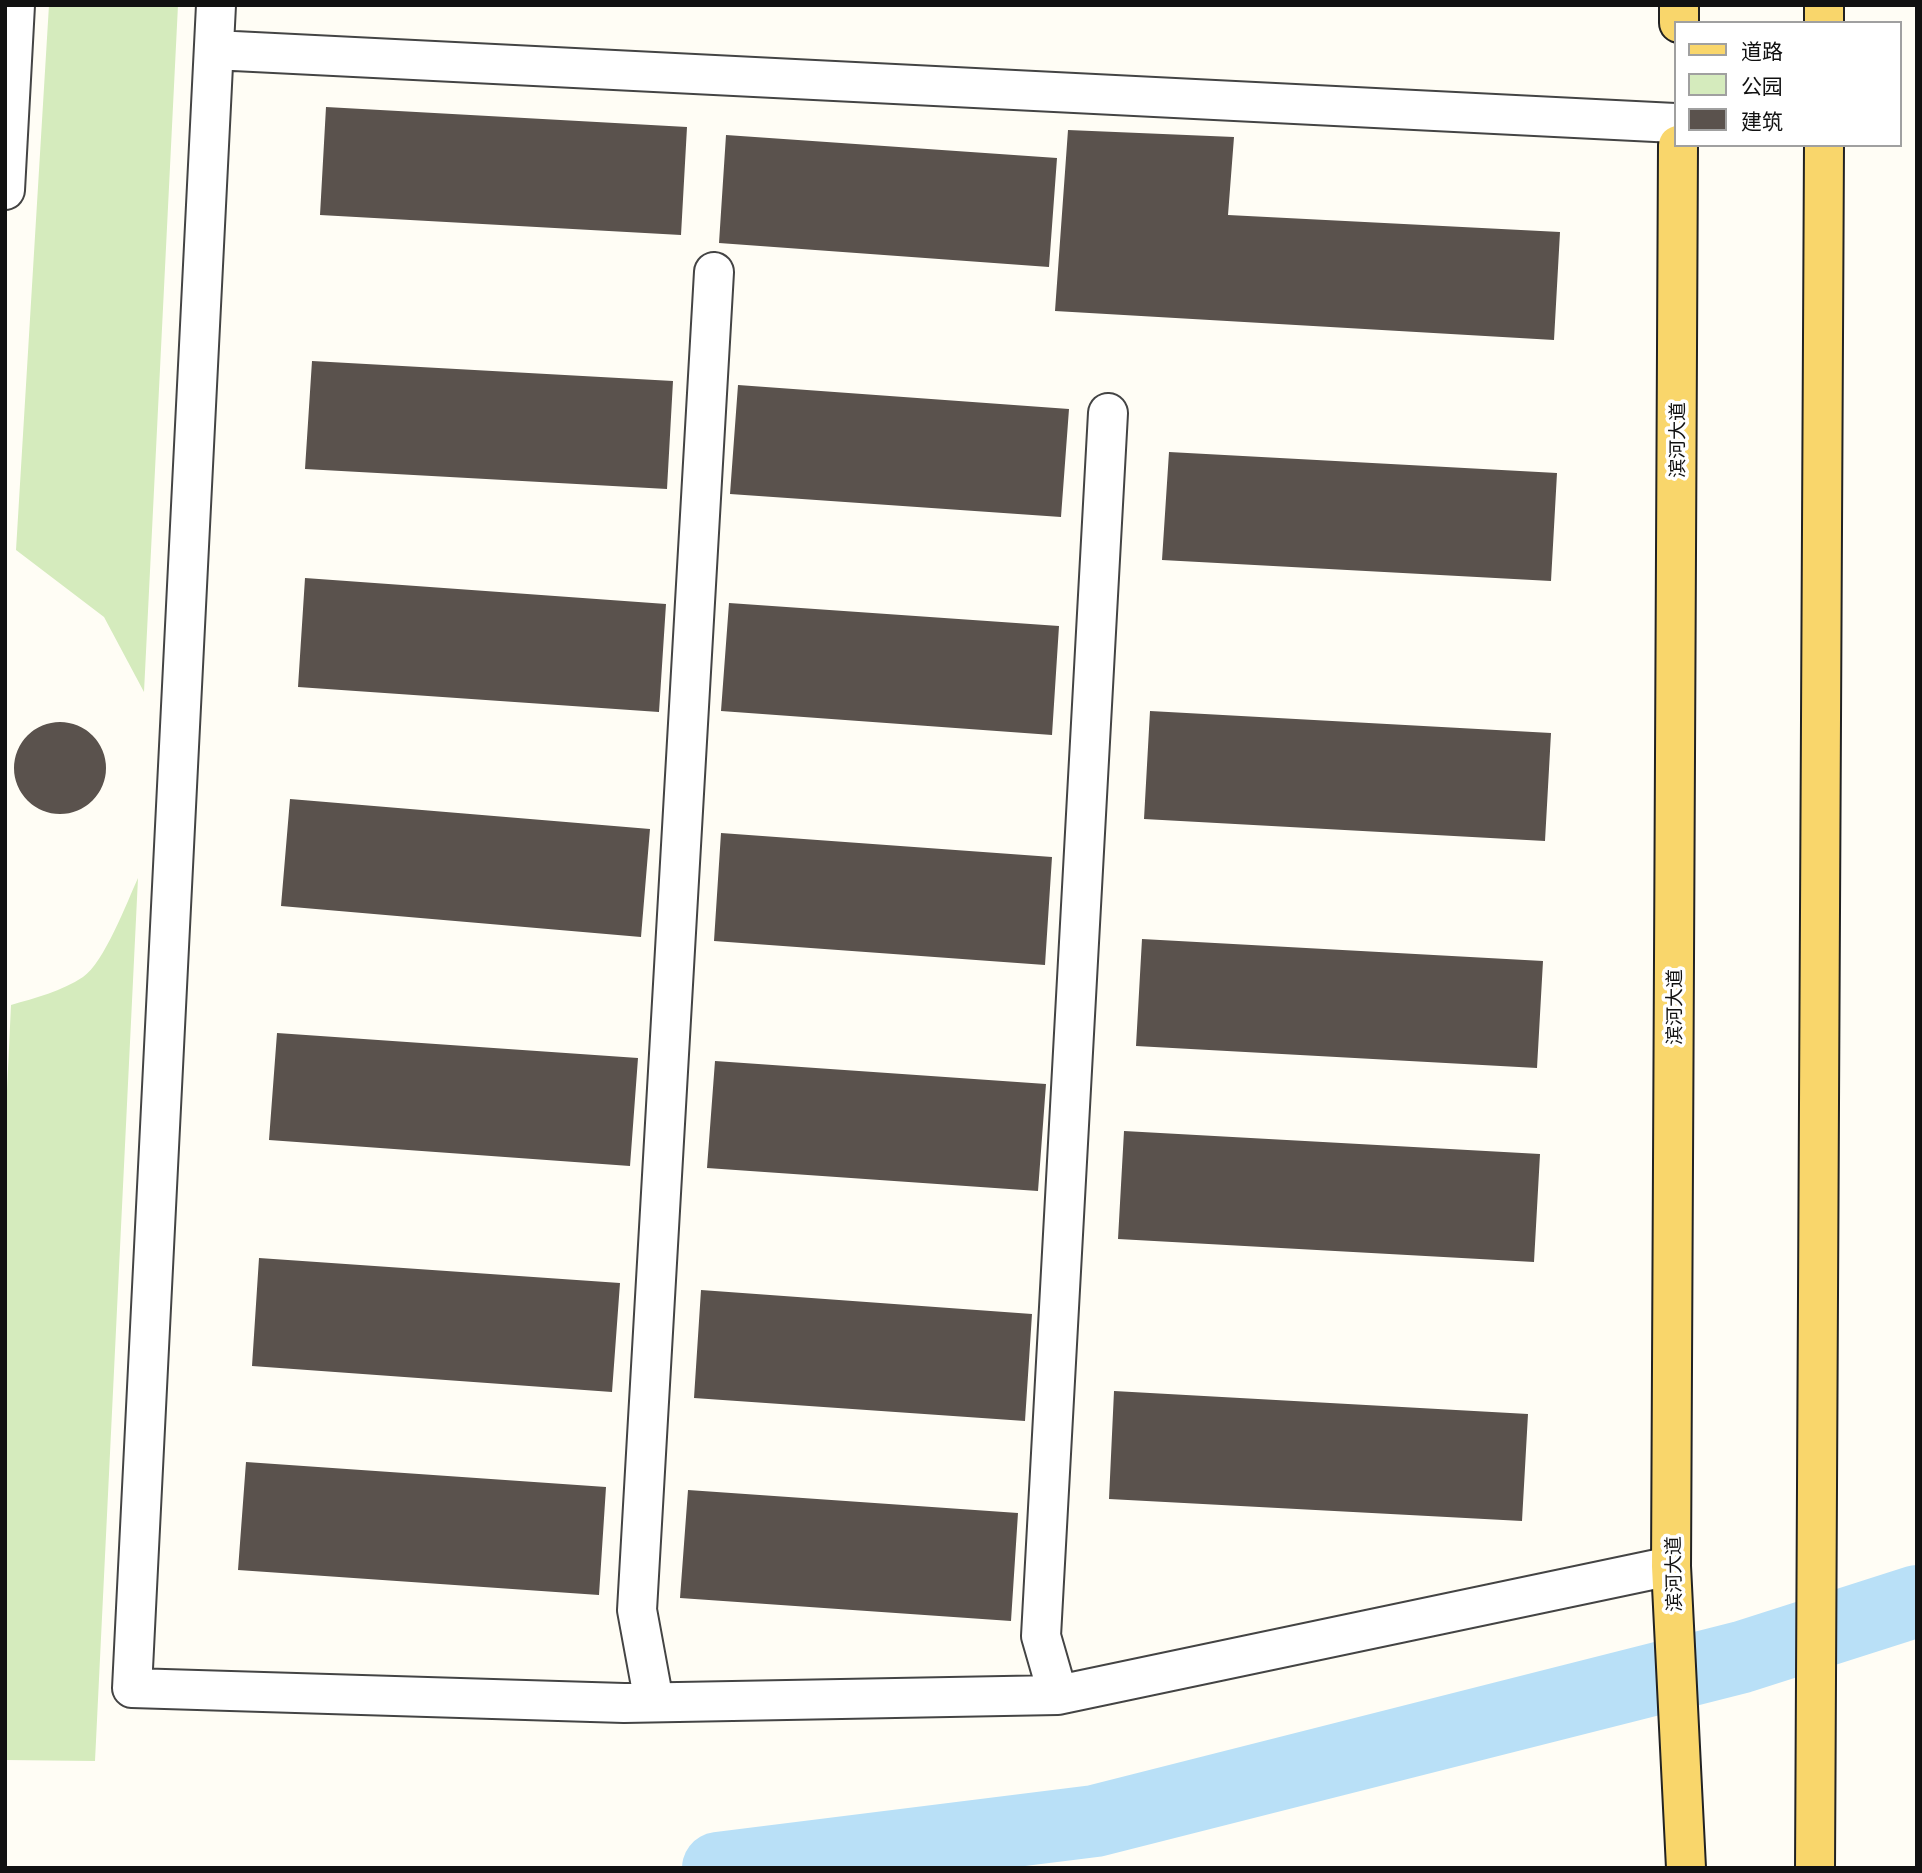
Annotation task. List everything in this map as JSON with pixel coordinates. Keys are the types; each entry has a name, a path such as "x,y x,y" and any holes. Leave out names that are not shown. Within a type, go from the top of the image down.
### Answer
{"main road":[{"name":"滨河大道","path":"1678,147 1671,1566 1686,1868"},
{"path":"1815,1868 1824,147"}],"street":[{"path":"5,190 15,5"},
{"path":"216,5 132,1688 653,1702 1058,1695 1671,1566"},
{"path":"214,50 1674,123"},
{"path":"653,1702 637,1610 714,272"},
{"path":"1058,1695 1041,1636 1108,413"}],"green space":[{"path":"49,5 178,5 144,692 104,617 16,550"},
{"path":"138,878 95,1761 5,1760 5,1133 11,1005 48,994 83,977 91,970 114,931"}],"building":[{"path":"326,107 687,127 681,235 320,215"},
{"path":"1068,130 1234,137 1228,215 1560,232 1554,340 1055,311"},
{"path":"726,135 1057,158 1049,267 719,243"},
{"path":"312,361 673,381 667,489 305,469"},
{"path":"738,385 1069,409 1061,517 730,494"},
{"path":"1169,452 1557,473 1551,581 1162,560"},
{"path":"305,578 666,604 659,712 298,687"},
{"path":"729,603 1059,626 1052,735 721,711"},
{"path":"1150,711 1551,733 1545,841 1144,819"},
{"path":"60,722 78,725 93,735 103,750 106,768 103,786 93,801 78,811 60,814 42,811 27,801 17,786 14,768 17,750 27,735 42,725"},
{"path":"290,799 650,829 641,937 281,906"},
{"path":"721,833 1052,857 1045,965 714,941"},
{"path":"1142,939 1543,961 1537,1068 1136,1046"},
{"path":"277,1033 638,1058 630,1166 269,1140"},
{"path":"715,1061 1046,1084 1038,1191 707,1168"},
{"path":"1124,1131 1540,1154 1534,1262 1118,1239"},
{"path":"259,1258 620,1283 612,1392 252,1366"},
{"path":"701,1290 1032,1314 1025,1421 694,1398"},
{"path":"1114,1391 1528,1414 1522,1521 1109,1499"},
{"path":"246,1462 606,1487 599,1595 238,1570"},
{"path":"688,1490 1018,1513 1011,1621 680,1598"}],"waterway":[{"path":"718,1868 1095,1821 1742,1657 1917,1601"}]}
